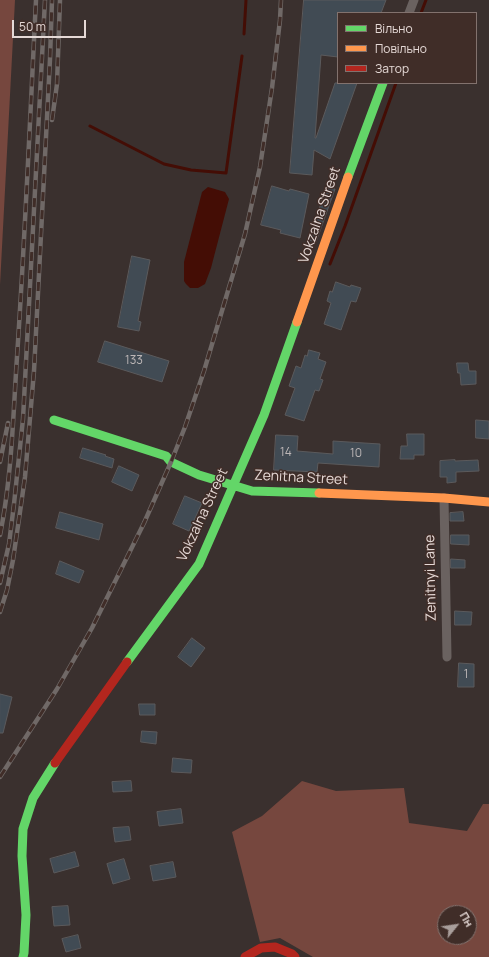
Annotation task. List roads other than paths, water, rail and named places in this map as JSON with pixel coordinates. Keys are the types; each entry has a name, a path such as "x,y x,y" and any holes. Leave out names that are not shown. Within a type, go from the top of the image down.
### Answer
{"street":[{"path":"409,12 414,0"},
{"name":"Vokzalna Street","path":"23,957 26,915 22,856 23,828 33,798 49,771 199,564 264,415 356,153 383,84"},
{"name":"Zenitna Street","path":"54,420 166,456 171,462 185,469 252,491 444,498 489,502"},
{"name":"Zenitnyi Lane","path":"444,498 447,657"},
{"path":"245,957 262,948 275,947 292,954 295,957"}],"waterway":[{"path":"244,34 246,0"},
{"path":"421,12 426,0"},
{"path":"90,126 164,164 191,170 226,173 242,56"},
{"path":"330,264 396,84"}],"railway":[{"path":"0,535 10,468 13,424 36,0"},
{"path":"0,583 9,544 23,419 45,0"},
{"path":"0,612 7,590 13,560 25,477 34,371 52,0"},
{"path":"52,120 57,84 60,0"},
{"path":"0,777 57,689 92,628 144,523 185,427 204,371 245,234 260,167 272,88 281,0"},
{"path":"0,462 8,423"}]}
